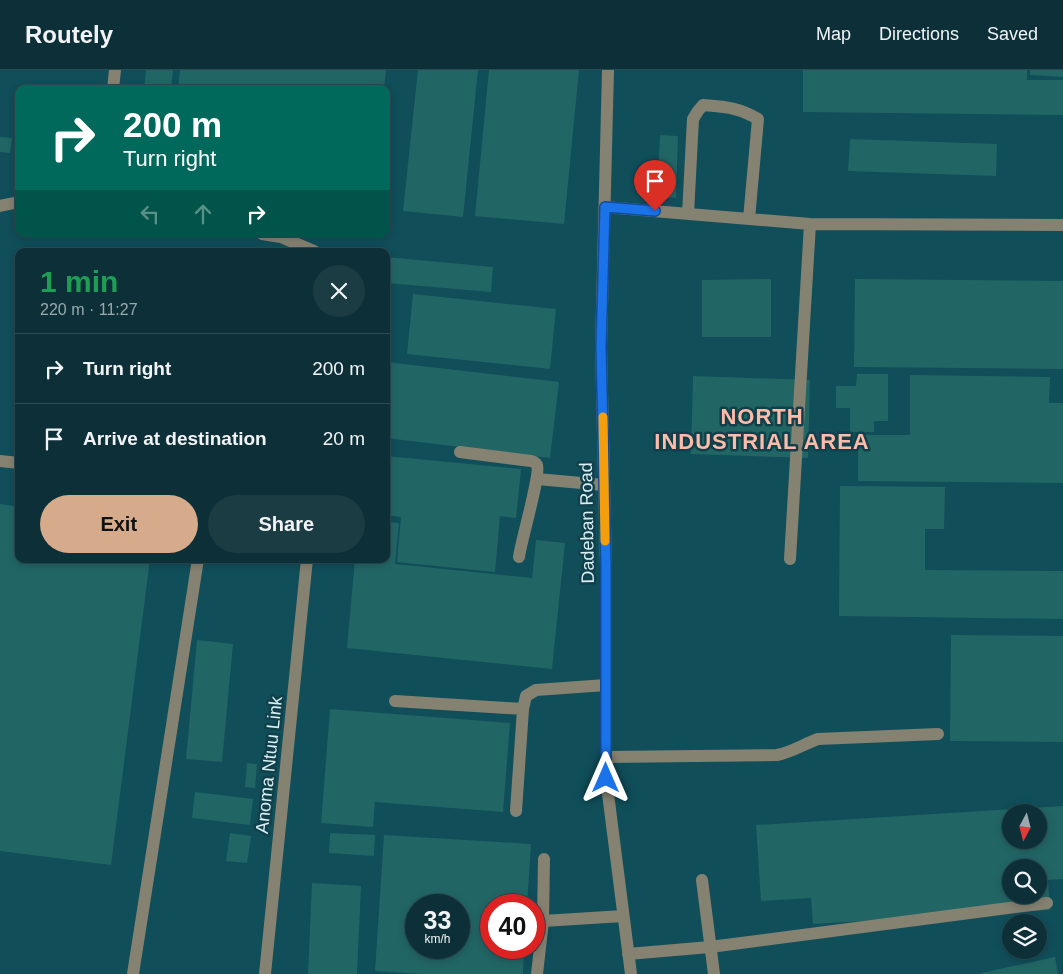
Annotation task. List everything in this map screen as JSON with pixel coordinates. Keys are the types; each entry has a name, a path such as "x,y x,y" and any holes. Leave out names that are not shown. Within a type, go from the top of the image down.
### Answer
{"street":[{"path":"113,85 115,70"},
{"name":"Dadeban Road","path":"608,70 601,347 606,778 631,974"},
{"path":"688,214 693,118 703,106 734,107 758,119 749,219"},
{"path":"0,206 15,203"},
{"path":"605,207 810,224 1063,225"},
{"path":"790,559 810,224"},
{"path":"280,237 307,248"},
{"path":"460,452 536,462 537,479 521,540 519,556"},
{"path":"0,461 15,463"},
{"path":"537,479 604,484"},
{"path":"133,974 197,563"},
{"name":"Anoma Ntuu Link","path":"265,974 307,563"},
{"path":"516,811 523,709 526,696 536,690 606,685"},
{"path":"395,701 523,709"},
{"path":"606,757 777,755 790,752 801,745 818,739 938,734"},
{"path":"543,894 544,858"},
{"path":"702,880 714,974"},
{"path":"628,954 710,947 1039,904"},
{"path":"545,921 623,916"},
{"path":"537,974 539,959"}],"shaded area":[{"path":"0,70 1063,70 1063,974 0,974"}],"building":[{"path":"146,70 173,70 171,85 144,85"},
{"path":"180,70 386,70 384,85 178,85"},
{"path":"418,70 478,70 463,217 403,211"},
{"path":"489,70 579,70 564,224 475,216"},
{"path":"803,70 1027,70 1027,80 1063,80 1063,115 803,112"},
{"path":"1030,70 1063,70 1063,77 1030,75"},
{"path":"660,135 678,136 676,198 657,197"},
{"path":"0,137 12,138 10,153 0,152"},
{"path":"850,139 997,144 996,176 848,171"},
{"path":"390,257 493,267 491,292 390,283"},
{"path":"771,279 771,337 702,337 702,280"},
{"path":"855,279 1063,281 1063,369 854,367"},
{"path":"413,294 556,309 550,369 407,354"},
{"path":"390,362 559,382 550,458 390,438"},
{"path":"857,374 888,374 888,421 874,421 874,432 850,432 850,408 836,408 836,386 856,386"},
{"path":"910,375 1050,377 1049,403 1063,403 1063,483 858,481 858,435 910,435"},
{"path":"693,376 810,380 808,458 691,454"},
{"path":"390,456 521,469 516,518 500,516 495,572 397,562 401,517 390,516"},
{"path":"840,486 945,487 944,529 925,529 925,570 1063,571 1063,619 839,616"},
{"path":"0,504 15,506 15,563 149,563 111,865 0,851"},
{"path":"390,522 399,523 395,564 532,578 536,540 565,543 552,669 347,648 355,563 390,563"},
{"path":"951,635 1063,636 1063,742 950,741"},
{"path":"197,640 233,644 222,762 186,759"},
{"path":"330,709 510,723 503,812 375,802 373,827 321,823"},
{"path":"247,763 257,764 255,788 245,787"},
{"path":"195,792 253,799 250,825 192,818"},
{"path":"1063,806 1063,879 1048,880 1050,910 813,924 811,898 761,901 756,825 1002,810 1002,849 1048,849 1048,807"},
{"path":"230,833 251,836 247,863 226,861"},
{"path":"330,833 375,835 374,856 329,853"},
{"path":"384,835 531,844 528,894 480,894 480,959 524,959 523,974 422,974 375,971"},
{"path":"312,883 361,886 357,974 308,974"},
{"path":"1055,957 1058,974 981,974 981,973"}],"slow traffic":[{"path":"603,417 605,541"}],"district":[{"name":"NORTH INDUSTRIAL AREA","path":"762,428"}],"route":[{"path":"606,778 606,566 601,347 605,207 655,211"}]}
